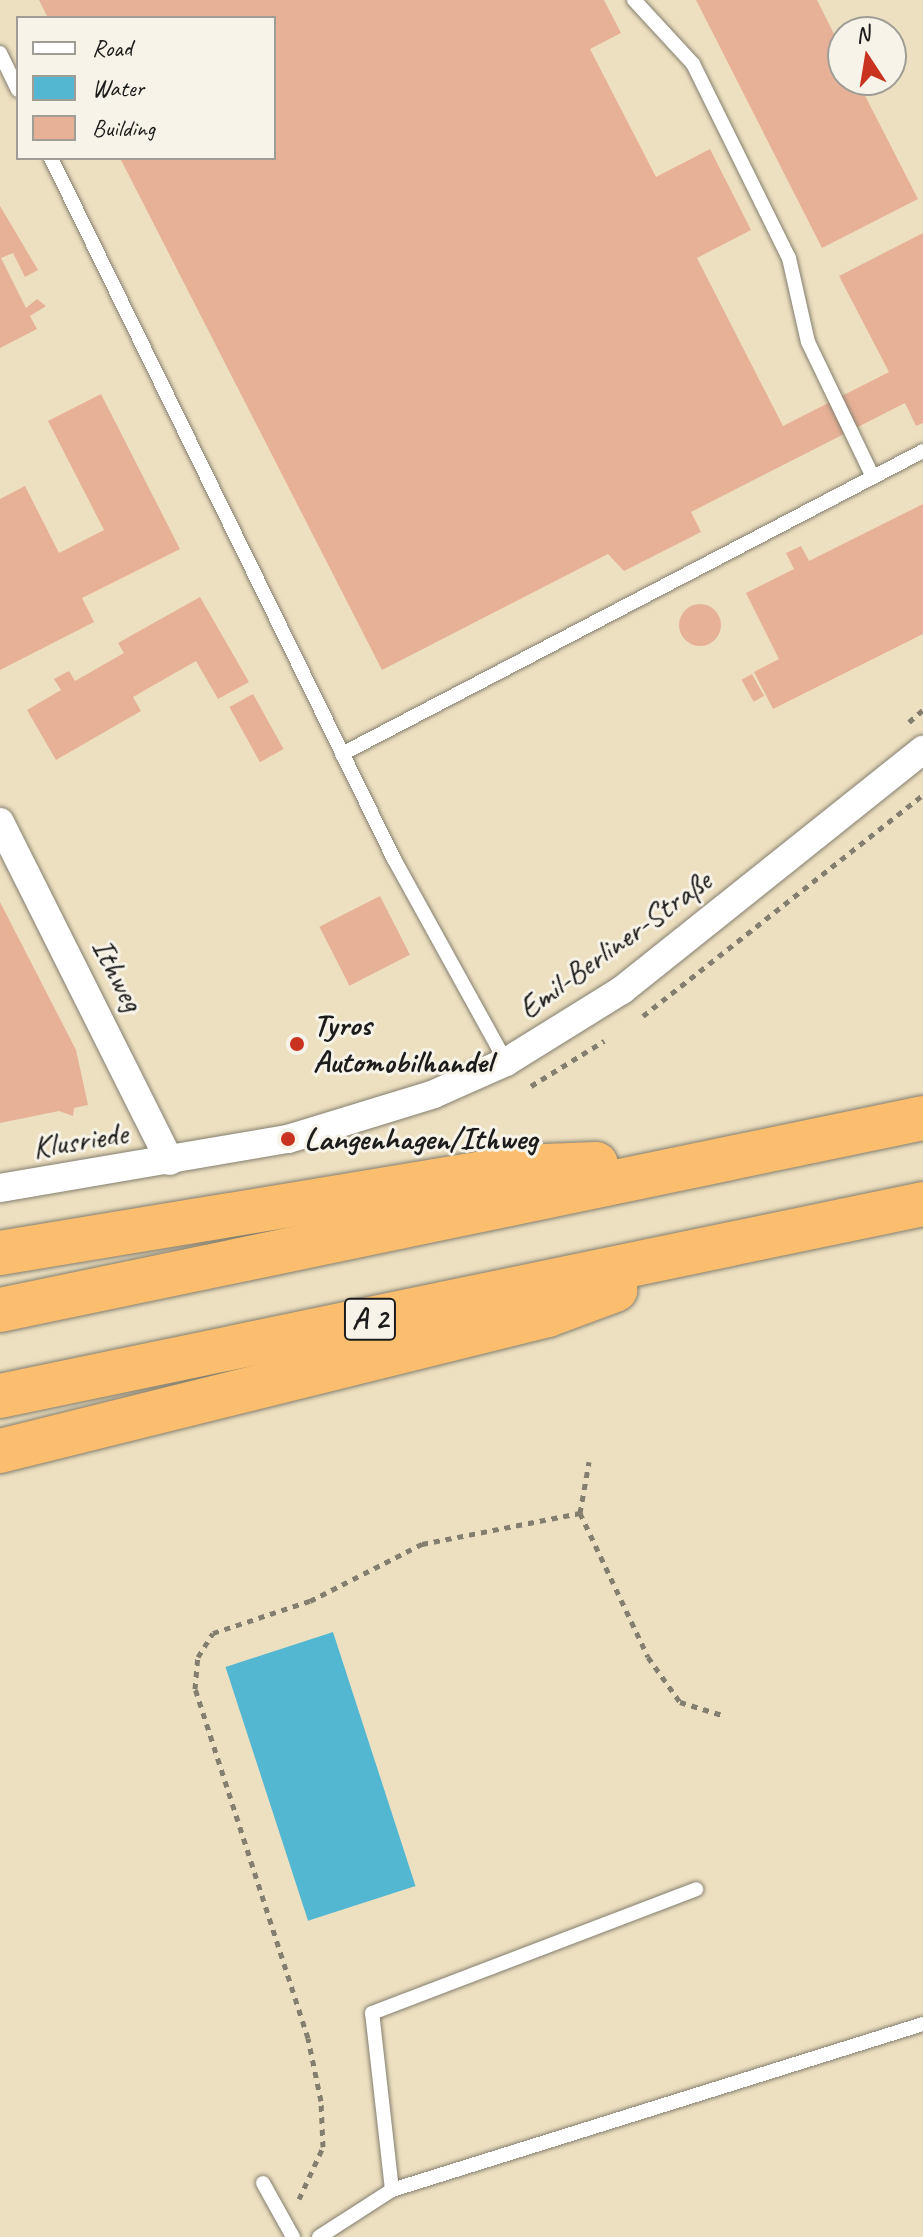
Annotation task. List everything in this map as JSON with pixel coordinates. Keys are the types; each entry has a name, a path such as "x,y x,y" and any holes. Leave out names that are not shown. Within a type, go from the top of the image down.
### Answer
{"highway":[{"path":"0,1310 923,1118"},
{"path":"0,1253 520,1167 723,1160"},
{"name":"A 2","path":"0,1396 923,1204"},
{"path":"0,1451 548,1315 741,1242"}],"street":[{"name":"Emil-Berliner-Straße","path":"170,1161 347,1123 506,1062 622,990 923,750"},
{"name":"Ithweg","path":"0,822 170,1161"},
{"name":"Klusriede","path":"0,1188 170,1161"}],"lane":[{"path":"634,0 693,64 789,258 808,342 873,477"},
{"path":"0,53 16,86"},
{"path":"52,160 342,754 506,1062"},
{"path":"342,754 923,451"},
{"path":"392,2190 372,2013 696,1889"},
{"path":"319,2237 392,2190 923,2024"},
{"path":"263,2183 293,2237"}],"path":[{"path":"589,1462 580,1513 648,1657 680,1702 722,1715"},
{"path":"283,2218 312,2183 323,2147 321,2101 308,2038 195,1689 198,1657 213,1633 310,1601 422,1544 580,1513"}],"water":[{"path":"333,1632 416,1886 308,1921 226,1667"}],"building":[{"path":"39,0 604,0 621,33 590,49 656,177 710,149 751,230 697,258 783,426 889,372 839,276 923,233 923,423 916,426 905,403 691,512 701,532 624,571 608,554 382,670 121,160 276,160 276,16 47,16"},
{"path":"696,0 817,0 827,20 827,96 865,96 918,199 822,248"},
{"path":"0,206 38,270 25,277 13,253 1,258 26,308 37,299 46,306 30,316 37,329 0,348"},
{"path":"101,394 180,549 82,598 94,622 0,670 0,499 25,486 59,553 104,530 48,421"},
{"path":"923,504 923,634 773,709 754,672 779,659 746,593 794,569 786,553 801,546 809,561"},
{"path":"200,597 249,682 218,699 196,661 133,697 141,711 56,760 27,710 61,690 54,679 69,671 75,681 124,653 118,643"},
{"path":"700,604 715,610 721,625 715,640 700,646 685,640 679,625 685,610"},
{"path":"752,674 764,696 754,702 742,680"},
{"path":"253,694 284,749 260,762 229,707"},
{"path":"380,896 410,955 349,986 319,927"},
{"path":"0,902 76,1050 88,1105 74,1108 73,1116 59,1111 0,1123"}],"place":[{"name":"Tyros Automobilhandel","path":"297,1044"},
{"name":"Langenhagen/Ithweg","path":"288,1139"}]}
